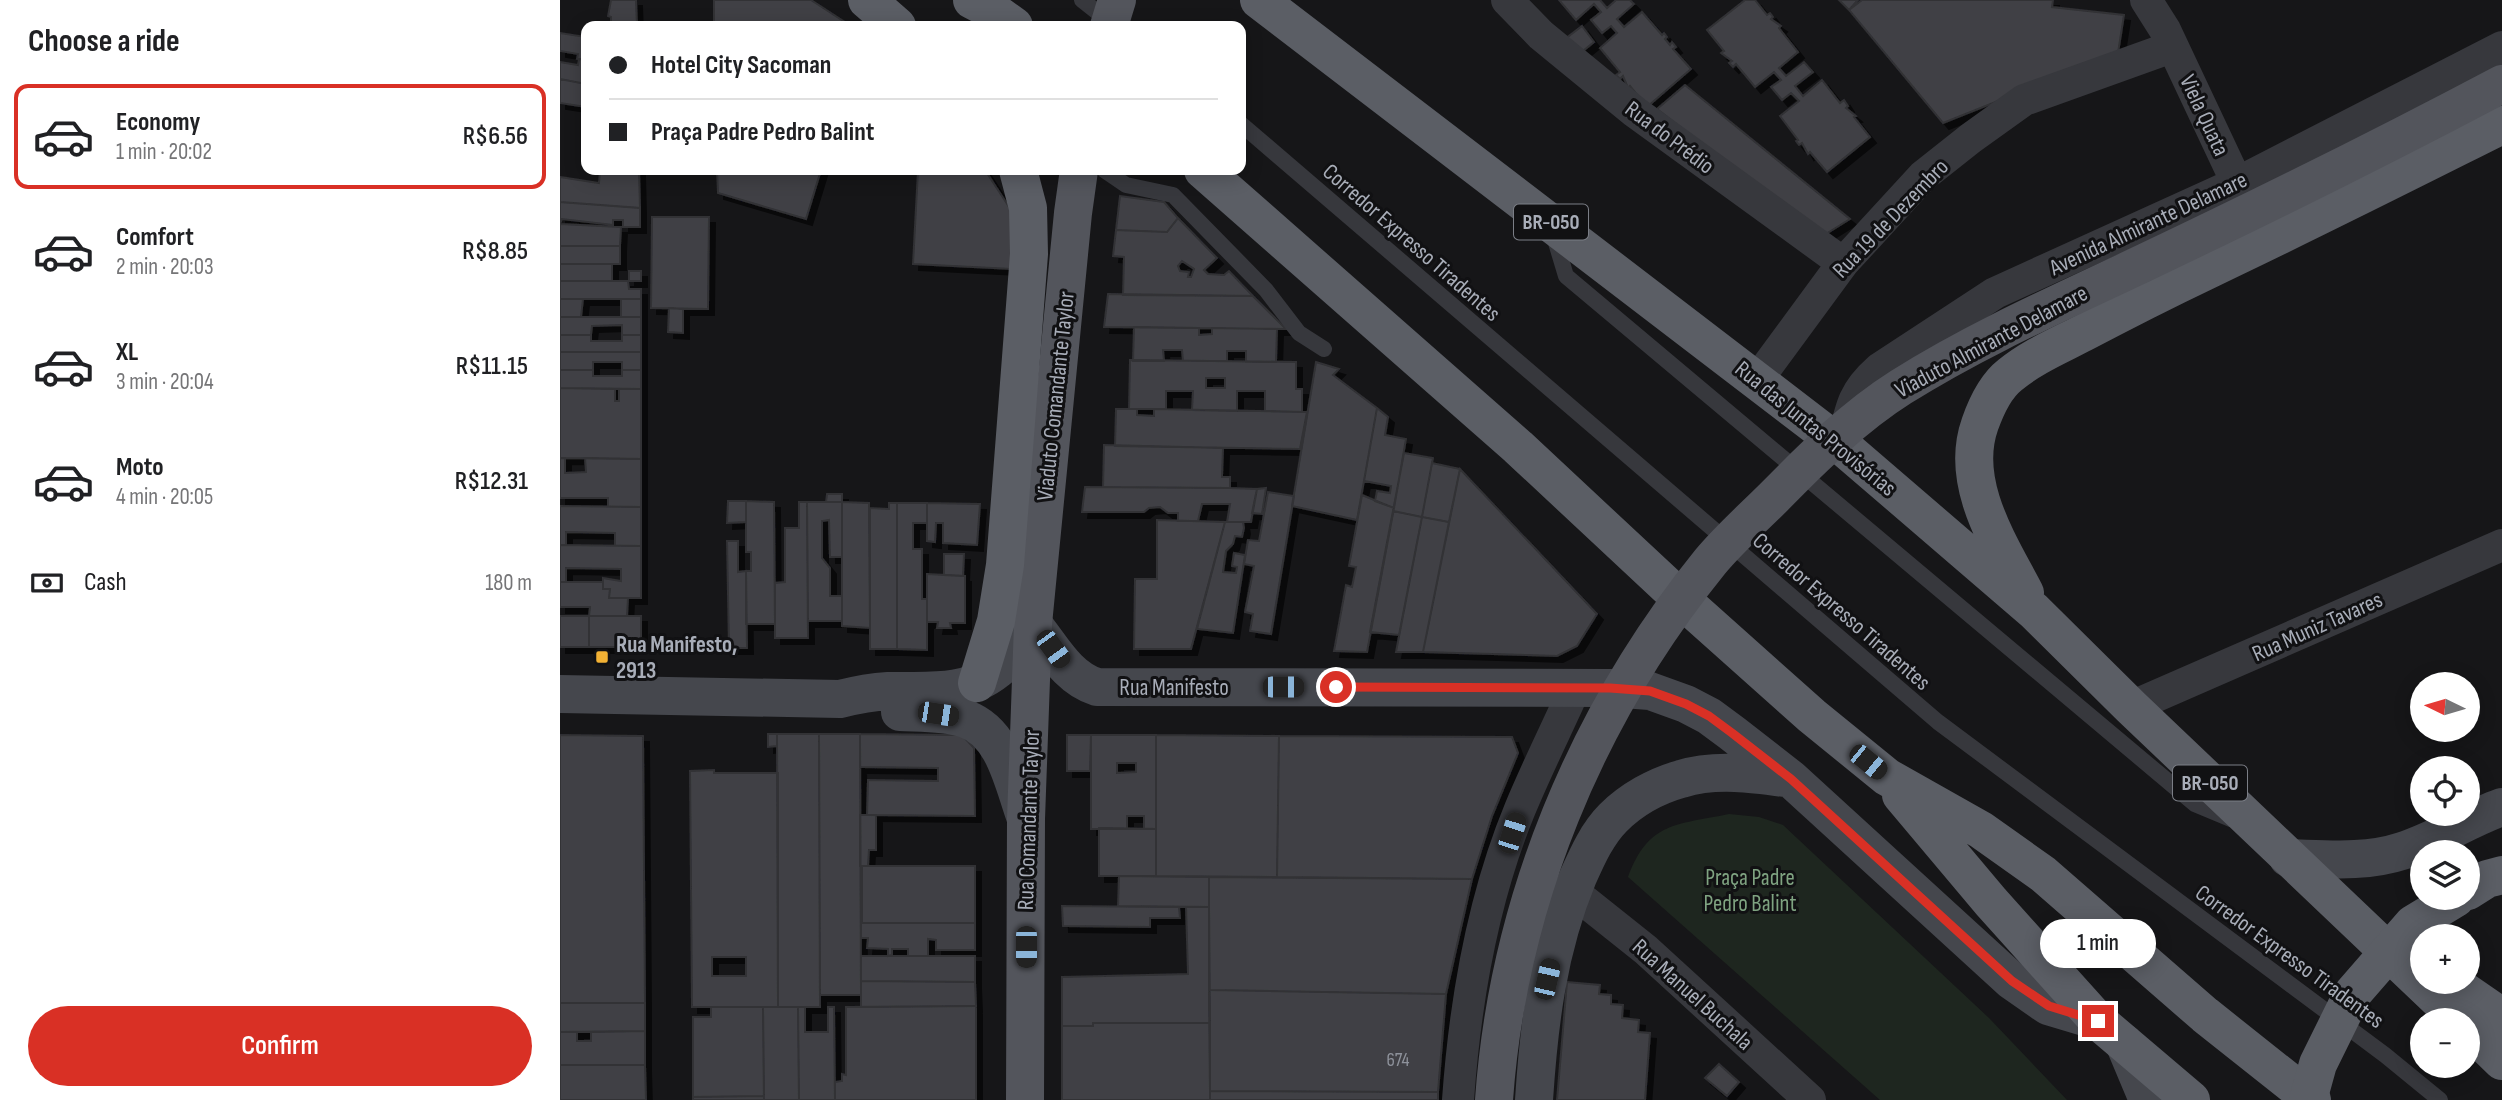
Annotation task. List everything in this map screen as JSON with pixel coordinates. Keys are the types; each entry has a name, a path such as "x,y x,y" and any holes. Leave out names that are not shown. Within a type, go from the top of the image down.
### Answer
{"highway":[{"path":"867,0 891,21"},
{"path":"971,0 1007,21"},
{"name":"Rua das Juntas Provisórias","path":"1259,0 1842,446 2034,611 2131,708 2336,901"},
{"path":"2034,611 1987,519 1976,482 1973,452 1979,426 1989,403 2007,377 2029,361 2161,292 2315,219 2502,125"},
{"path":"977,684 996,621 1005,565 1030,254 1028,208 1019,175"},
{"path":"1209,175 1518,446 1702,618 1812,716 1887,777 1981,830 2043,874 2205,1015 2310,1100 2318,1064 2353,993 2413,924 2436,910"},
{"path":"1887,777 1991,902 2111,1032 2191,1100"},
{"path":"2480,883 2502,875"},
{"path":"2336,901 2447,1008"},
{"name":"BR-050","path":"2336,901 2410,953"},
{"path":"2468,994 2502,1017"},
{"path":"2480,1040 2502,1061"}],"main road":[{"path":"1111,21 1117,0"},
{"name":"Viaduto Almirante Delamare","path":"1494,1100 1506,998 1534,890 1559,814 1590,745 1646,648 1712,560 1812,459 1899,388 1986,339 2391,142 2502,84"},
{"name":"Viaduto Comandante Taylor","path":"1034,614 1078,175"},
{"path":"560,694 840,699 887,691 959,689 977,684 998,670 1014,653 1034,614"},
{"name":"Rua Manifesto","path":"1034,614 1072,675 1097,687 1575,688 1650,691 1686,704 1717,722 1791,779"},
{"name":"Rua Comandante Taylor","path":"1025,1100 1026,819 1034,614"},
{"path":"840,699 869,709 964,718 982,727 995,740 1026,819"},
{"path":"1534,1100 1537,1051 1547,979 1559,924 1588,853 1612,819 1642,794 1682,778 1721,772 1791,779 2012,981 2049,1006 2111,1032 2148,1100"},
{"path":"2275,845 2344,860 2373,858 2402,851 2502,807"}],"street":[{"name":"Rua do Prédio","path":"1507,0 1541,35 1635,112 1843,263"},
{"name":"Viela Quata","path":"2146,0 2172,47 2237,183"},
{"name":"Rua 19 de Dezembro","path":"1757,380 1843,263 1923,176 2024,100 2172,47"},
{"name":"Avenida Almirante Delamare","path":"1842,446 1854,397 1863,382 1995,293 2237,183 2502,47"},
{"name":"Rua Muniz Tavares","path":"2131,708 2502,545"},
{"path":"1458,1100 1462,1042 1475,962 1498,876 1520,811 1575,688"},
{"name":"Rua Manuel Buchala","path":"1572,891 1646,950 1810,1100"}],"lane":[{"path":"1082,0 1109,21"},
{"name":"Corredor Expresso Tiradentes","path":"1246,128 1938,722 2385,1055 2440,1100"},
{"path":"1111,175 1126,185 1173,195 1266,290 1299,333 1324,349"},
{"path":"1550,222 1566,276 2195,804 2275,845"}],"green space":[{"name":"Praça Padre Pedro Balint","path":"1729,814 1759,817 1783,825 1989,1018 2067,1100 1880,1100 1628,877 1645,845 1655,835 1680,824"}],"building":[{"path":"611,0 636,0 637,21 611,21 608,16"},
{"path":"714,0 811,0 843,21 714,21"},
{"path":"1559,0 1600,0 1607,8 1616,0 1630,0 1634,4 1617,19 1624,27 1642,12 1662,35 1664,33 1670,45 1672,42 1676,47 1673,49 1691,69 1647,107 1630,86 1628,88 1623,76 1620,79 1616,75 1620,72 1600,48 1617,33 1611,26 1602,33 1591,20 1601,12 1594,4 1576,20"},
{"path":"1745,0 1755,0 1767,15 1770,13 1773,17 1771,19 1781,26 1779,28 1798,52 1779,68 1786,76 1804,62 1813,72 1795,86 1803,96 1822,80 1840,103 1844,100 1848,106 1846,108 1856,116 1854,117 1870,137 1827,172 1810,152 1808,154 1802,143 1799,145 1780,116 1799,101 1791,93 1782,100 1771,87 1781,80 1774,72 1755,87 1736,64 1733,67 1729,63 1732,61 1721,53 1724,51 1707,30"},
{"path":"1839,0 1858,0 1849,10"},
{"path":"1862,0 2053,0 2052,7 2124,15 2118,53 1943,123 1849,10"},
{"path":"1582,26 1594,42 1578,55 1565,39"},
{"path":"560,33 581,36 581,59 577,59 578,54 560,51"},
{"path":"581,59 581,83 560,79 560,62 578,65"},
{"path":"560,79 581,83 581,106 560,103"},
{"path":"1685,85 1850,219 1821,237 1657,109"},
{"path":"600,175 639,175 640,208 560,202 560,177 599,183"},
{"path":"717,175 819,175 806,219 718,193"},
{"path":"918,175 988,175 1015,216 1012,269 913,264"},
{"path":"1120,196 1164,202 1178,218 1167,232 1116,230"},
{"path":"560,202 640,208 640,227 623,227 623,220 613,220 613,225 562,219 560,224"},
{"path":"652,217 709,217 708,309 651,308"},
{"path":"1178,218 1217,258 1204,270 1208,274 1224,275 1229,271 1253,296 1123,295 1124,257 1113,256 1116,230 1167,232","holes":["1182,261 1194,269 1191,277 1188,277 1189,272 1180,271 1178,266"]},
{"path":"560,224 621,227 620,246 560,246"},
{"path":"560,246 620,246 620,264 560,264"},
{"path":"560,264 612,264 612,281 560,281"},
{"path":"629,271 641,271 641,281 629,281"},
{"path":"560,281 628,281 629,289 641,289 641,299 560,299"},
{"path":"1108,294 1253,296 1286,329 1104,327"},
{"path":"560,299 583,299 581,317 560,317"},
{"path":"621,299 641,299 641,317 621,317"},
{"path":"669,308 683,309 683,333 668,332"},
{"path":"560,317 641,317 641,335 622,335 622,325 592,326 591,335 560,335"},
{"path":"1134,327 1199,328 1199,335 1212,334 1212,328 1277,329 1276,362 1246,362 1246,351 1227,351 1227,361 1183,361 1182,350 1163,350 1164,361 1133,361"},
{"path":"560,335 591,335 591,341 622,341 622,335 641,335 641,352 560,352"},
{"path":"560,352 641,352 641,370 622,370 622,362 593,362 593,370 560,370"},
{"path":"1130,360 1296,362 1296,389 1302,389 1302,412 1265,411 1265,391 1237,391 1237,411 1192,410 1193,391 1166,391 1166,409 1129,409","holes":["1206,378 1225,378 1225,388 1206,388"]},
{"path":"1316,362 1339,369 1333,375 1377,408 1357,520 1292,506"},
{"path":"560,370 593,370 593,376 622,376 622,370 641,370 641,389 560,388"},
{"path":"560,388 615,389 615,401 619,401 619,389 641,389 641,459 560,458"},
{"path":"1377,408 1388,417 1385,435 1406,439 1394,508 1375,501 1377,491 1390,493 1391,486 1364,481"},
{"path":"1116,409 1137,409 1137,415 1154,416 1154,409 1307,412 1300,449 1115,446"},
{"path":"1104,445 1223,448 1222,477 1230,477 1230,488 1103,487"},
{"path":"1404,453 1433,458 1422,517 1393,511"},
{"path":"560,458 565,458 565,473 586,472 585,458 641,459 641,507 608,507 608,498 560,498"},
{"path":"1432,463 1460,469 1449,522 1422,517"},
{"path":"1460,469 1597,614 1577,646 1557,656 1423,652"},
{"path":"1085,487 1257,489 1251,522 1227,522 1230,504 1202,504 1198,521 1178,521 1178,513 1168,513 1160,507 1149,508 1144,512 1082,512"},
{"path":"1266,488 1262,514 1252,513 1257,489"},
{"path":"1268,492 1294,496 1271,634 1250,631 1253,614 1245,612 1254,566 1244,564 1248,540 1259,541"},
{"path":"827,494 842,494 842,502 826,502"},
{"path":"1362,495 1394,508 1367,652 1334,651 1346,585 1352,587 1356,567 1349,566"},
{"path":"728,501 746,501 746,522 727,523"},
{"path":"746,501 774,502 775,624 746,624 746,571 751,571 751,552 746,552"},
{"path":"799,502 807,502 808,638 775,638 775,583 785,582 785,528 799,528"},
{"path":"807,502 842,502 842,557 830,557 829,520 822,521 822,558 830,568 830,596 842,596 842,621 808,621"},
{"path":"842,502 869,503 870,628 842,626"},
{"path":"889,503 897,503 897,649 870,649 870,508 889,509"},
{"path":"897,503 927,503 927,523 913,523 913,549 922,549 922,599 927,599 927,650 897,649"},
{"path":"927,503 980,504 977,545 943,543 943,523 936,523 935,542 927,541"},
{"path":"560,506 641,507 641,546 615,546 615,533 566,532 566,545 560,545"},
{"path":"1393,511 1422,517 1399,635 1370,632"},
{"path":"1422,517 1449,522 1423,652 1396,652"},
{"path":"1157,520 1225,522 1191,649 1134,649 1135,579 1157,579"},
{"path":"1225,522 1243,522 1244,528 1242,537 1235,536 1233,544 1226,551 1223,572 1236,573 1237,567 1232,566 1234,553 1245,555 1233,633 1197,629"},
{"path":"727,541 738,541 738,572 746,571 747,648 729,648"},
{"path":"560,545 641,546 641,598 609,598 610,589 603,589 603,578 621,581 621,569 566,568 566,582 560,582"},
{"path":"944,554 964,554 963,576 944,575"},
{"path":"927,574 965,576 965,623 950,623 951,628 937,628 938,622 927,622"},
{"path":"560,582 603,582 603,589 610,589 609,598 628,598 627,616 589,616 590,607 560,607"},
{"path":"560,616 589,616 589,647 560,647"},
{"path":"589,616 641,616 641,647 589,647"},
{"path":"768,734 777,734 777,746 768,747"},
{"path":"777,734 819,734 820,1007 778,1007"},
{"path":"819,734 860,734 861,995 820,995"},
{"path":"860,734 962,735 974,748 975,816 867,815 868,780 938,781 938,768 860,767"},
{"path":"560,735 643,736 645,1003 560,1003"},
{"path":"1067,735 1091,735 1090,771 1067,771"},
{"path":"1091,735 1156,735 1156,829 1144,829 1144,816 1127,816 1127,829 1091,829","holes":["1117,763 1136,763 1136,772 1117,773"]},
{"path":"1156,735 1279,736 1277,877 1156,876"},
{"path":"1279,736 1512,737 1518,753 1492,816 1472,879 1277,877"},
{"path":"690,771 778,773 778,1007 692,1007","holes":["712,957 746,957 746,976 712,976"]},
{"path":"860,815 876,815 876,850 869,850 868,866 860,866"},
{"path":"1099,828 1156,829 1156,876 1099,876"},
{"path":"862,866 975,866 975,923 862,923"},
{"path":"1119,876 1209,877 1209,907 1118,906"},
{"path":"1209,877 1472,879 1446,994 1209,990"},
{"path":"1062,906 1179,907 1180,918 1150,918 1150,927 1063,926"},
{"path":"1186,907 1209,907 1210,1023 1093,1023 1093,1026 1062,1026 1062,977 1188,974"},
{"path":"861,923 975,923 975,950 936,950 936,940 928,939 928,956 908,956 908,949 892,949 892,955 888,956 888,949 867,948 868,938 861,938"},
{"path":"861,956 975,956 975,982 861,981"},
{"path":"861,981 975,982 976,1006 861,1007"},
{"path":"1567,982 1600,985 1599,994 1611,995 1611,1004 1623,1005 1622,1018 1639,1020 1638,1032 1650,1033 1645,1100 1557,1100"},
{"path":"1209,990 1446,994 1438,1092 1210,1091"},
{"path":"560,1003 645,1003 645,1031 560,1032"},
{"path":"976,1006 976,1100 835,1100 835,1082 842,1081 842,1074 846,1075 846,1007"},
{"path":"711,1007 763,1007 764,1096 693,1097 693,1017 711,1017"},
{"path":"763,1007 798,1007 799,1100 764,1100"},
{"path":"798,1007 805,1007 805,1032 828,1032 828,1007 834,1007 835,1100 799,1100"},
{"path":"1093,1023 1210,1023 1210,1100 1062,1100 1062,1026 1093,1026"},
{"path":"645,1031 645,1065 560,1065 560,1032 577,1032 577,1041 591,1041 591,1032"},
{"path":"1719,1064 1739,1082 1727,1096 1705,1078"},
{"path":"560,1065 645,1065 646,1100 560,1100"},
{"path":"1210,1091 1438,1092 1438,1100 1210,1100"},
{"path":"764,1096 764,1100 693,1100 693,1097"}],"place":[{"name":"Rua Manifesto, 2913","path":"602,657"}],"route":[{"path":"1336,687 1610,688 1650,691 1686,704 1709,716 1791,779 2012,981 2049,1006 2098,1021"}]}
